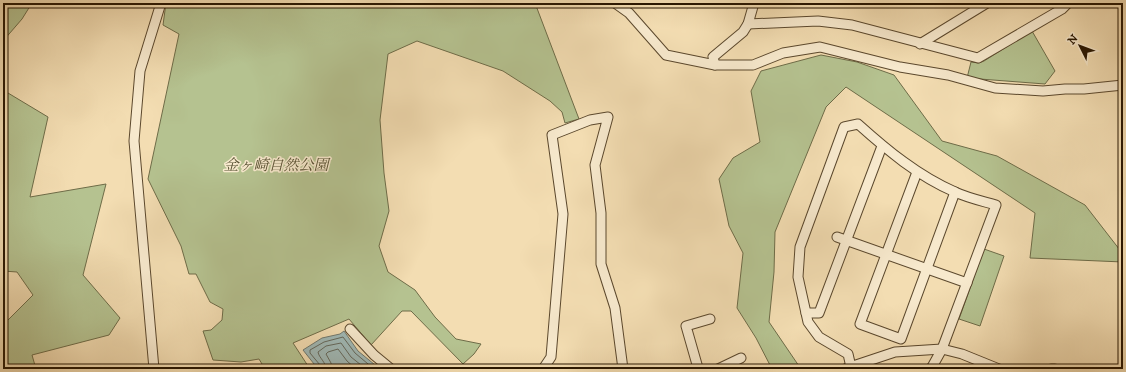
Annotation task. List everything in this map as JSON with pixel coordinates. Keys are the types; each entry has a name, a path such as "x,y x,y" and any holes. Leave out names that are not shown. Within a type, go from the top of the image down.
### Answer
{"street":[{"path":"154,369 134,140 140,71 160,3"},
{"path":"615,3 629,13 666,55 715,65 752,65 783,52 820,47 900,67 948,75 996,88 1043,91 1123,85"},
{"path":"715,65 713,57 743,32 748,24 754,3"},
{"path":"920,44 988,3"},
{"path":"748,24 818,21 852,25 978,58 1062,9 1068,3"},
{"path":"543,369 551,357 563,214 552,135 590,120 608,117 595,165 601,213 601,264 615,308 622,369"},
{"path":"932,368 942,349 996,205 955,192 917,172 882,146 858,124 844,127 800,246 798,277 808,322 819,337 848,354 848,368 896,352 942,349 962,354 999,369"},
{"path":"806,314 819,313 848,240 882,146"},
{"path":"917,172 860,324 901,339 955,192"},
{"path":"838,237 967,283"},
{"path":"695,369 698,368 686,326 710,319"},
{"path":"350,329 374,356 391,369"},
{"path":"718,369 741,358"}],"green space":[{"path":"3,3 32,3 22,19 3,41"},
{"name":"金ヶ崎自然公園","path":"166,3 535,3 579,119 565,123 562,112 550,101 503,71 417,41 388,54 380,120 384,173 389,211 379,246 388,272 415,290 435,317 456,339 481,344 474,354 463,364 411,311 402,311 371,345 349,319 293,343 310,369 265,369 259,359 241,362 213,360 203,331 211,330 222,320 223,309 210,302 196,274 189,274 181,246 148,179 179,34 163,25"},
{"path":"1032,31 1055,71 1045,84 967,78 971,62 979,63 984,61"},
{"path":"821,55 857,62 894,75 942,141 997,156 1085,205 1123,254 1123,262 1030,258 1035,213 846,87 826,107 775,232 774,272 769,322 801,369 772,369 756,338 737,308 743,253 729,226 719,179 733,158 760,142 751,91 761,71"},
{"path":"3,90 48,117 30,197 106,184 83,275 120,318 109,335 32,355 36,369 3,369 3,321 8,320 33,295 17,272 3,271"},
{"path":"984,249 1004,256 980,326 959,319"}],"water":[{"path":"344,331 358,351 380,369 318,369 303,350 322,338 340,334"}]}
